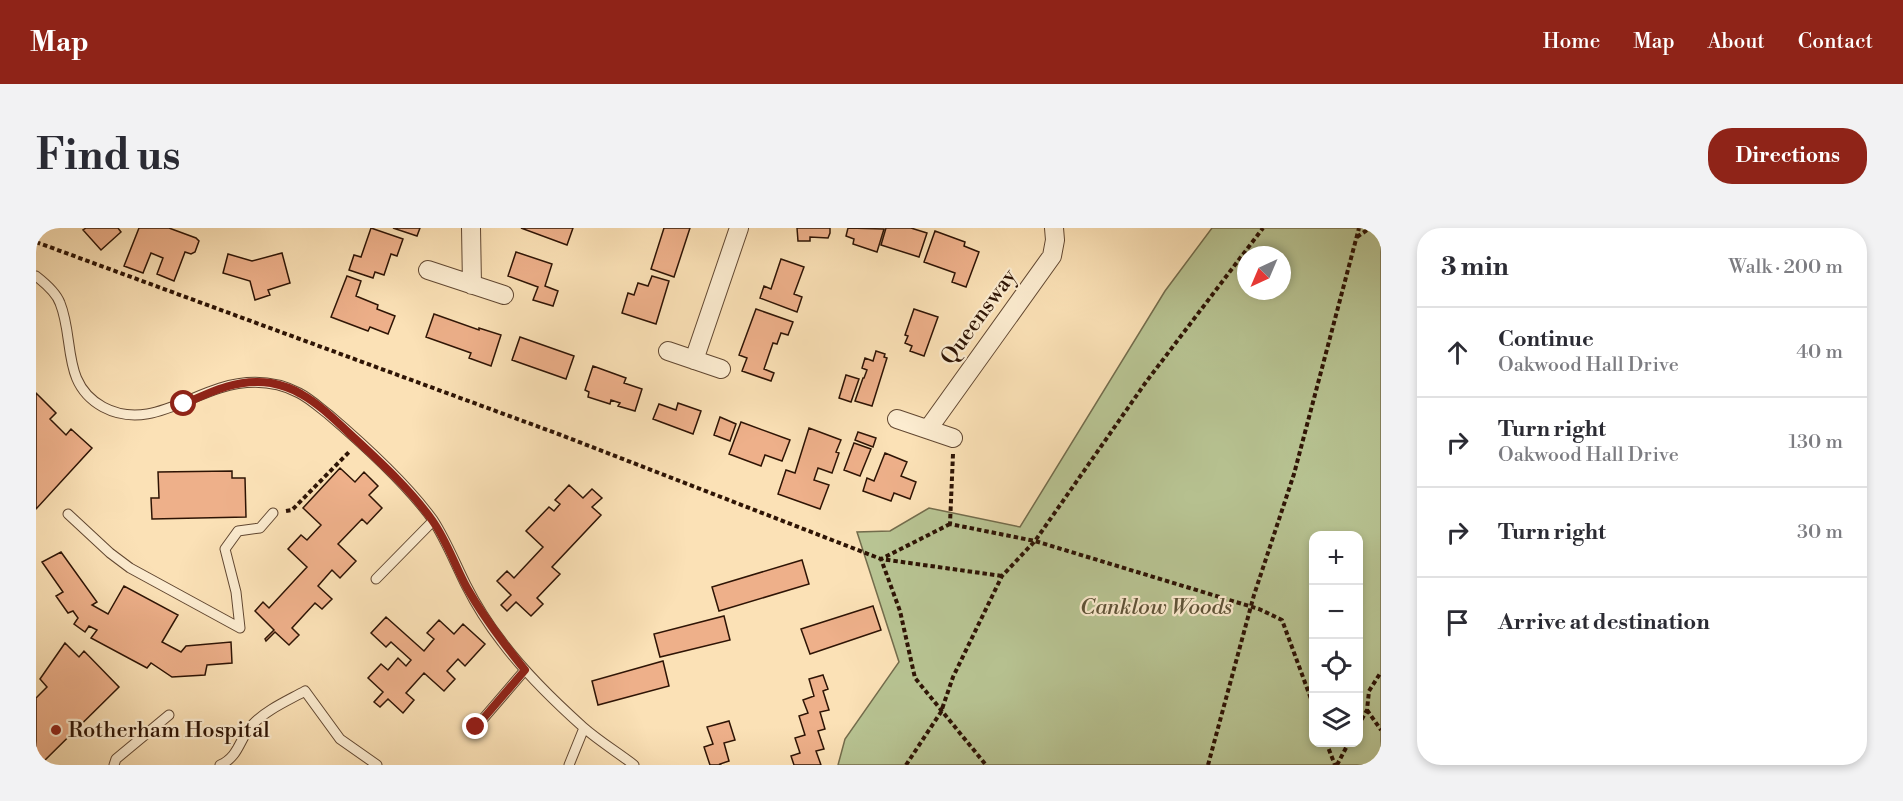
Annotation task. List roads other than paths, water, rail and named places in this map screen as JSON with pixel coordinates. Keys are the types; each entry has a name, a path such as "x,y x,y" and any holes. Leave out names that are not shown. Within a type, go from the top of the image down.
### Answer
{"street":[{"path":"471,228 472,285"},
{"path":"694,360 739,228"},
{"name":"Queensway","path":"928,429 1052,256 1055,240 1054,228"},
{"path":"428,270 504,295"},
{"path":"668,351 722,369"},
{"path":"897,419 953,438"}],"lane":[{"path":"36,276 52,290 60,301 76,379 89,397 106,409 123,414 144,415 165,411 217,389 238,383 272,384 300,393 329,415 406,489 433,521 444,538 466,586 487,621 525,670 584,728 634,765"},
{"path":"68,514 110,553 130,568 240,628 236,592 225,549 238,531 260,528 273,513"},
{"path":"376,579 433,521"},
{"path":"476,727 525,670"},
{"path":"220,765 230,760 236,753 251,726 279,704 304,691 340,739 377,765"},
{"path":"114,765 116,759 169,715"},
{"path":"569,765 584,728"}],"place":[{"name":"Rotherham Hospital","path":"56,730"}],"park label":[{"name":"Canklow Woods","path":"1156,607"}]}
